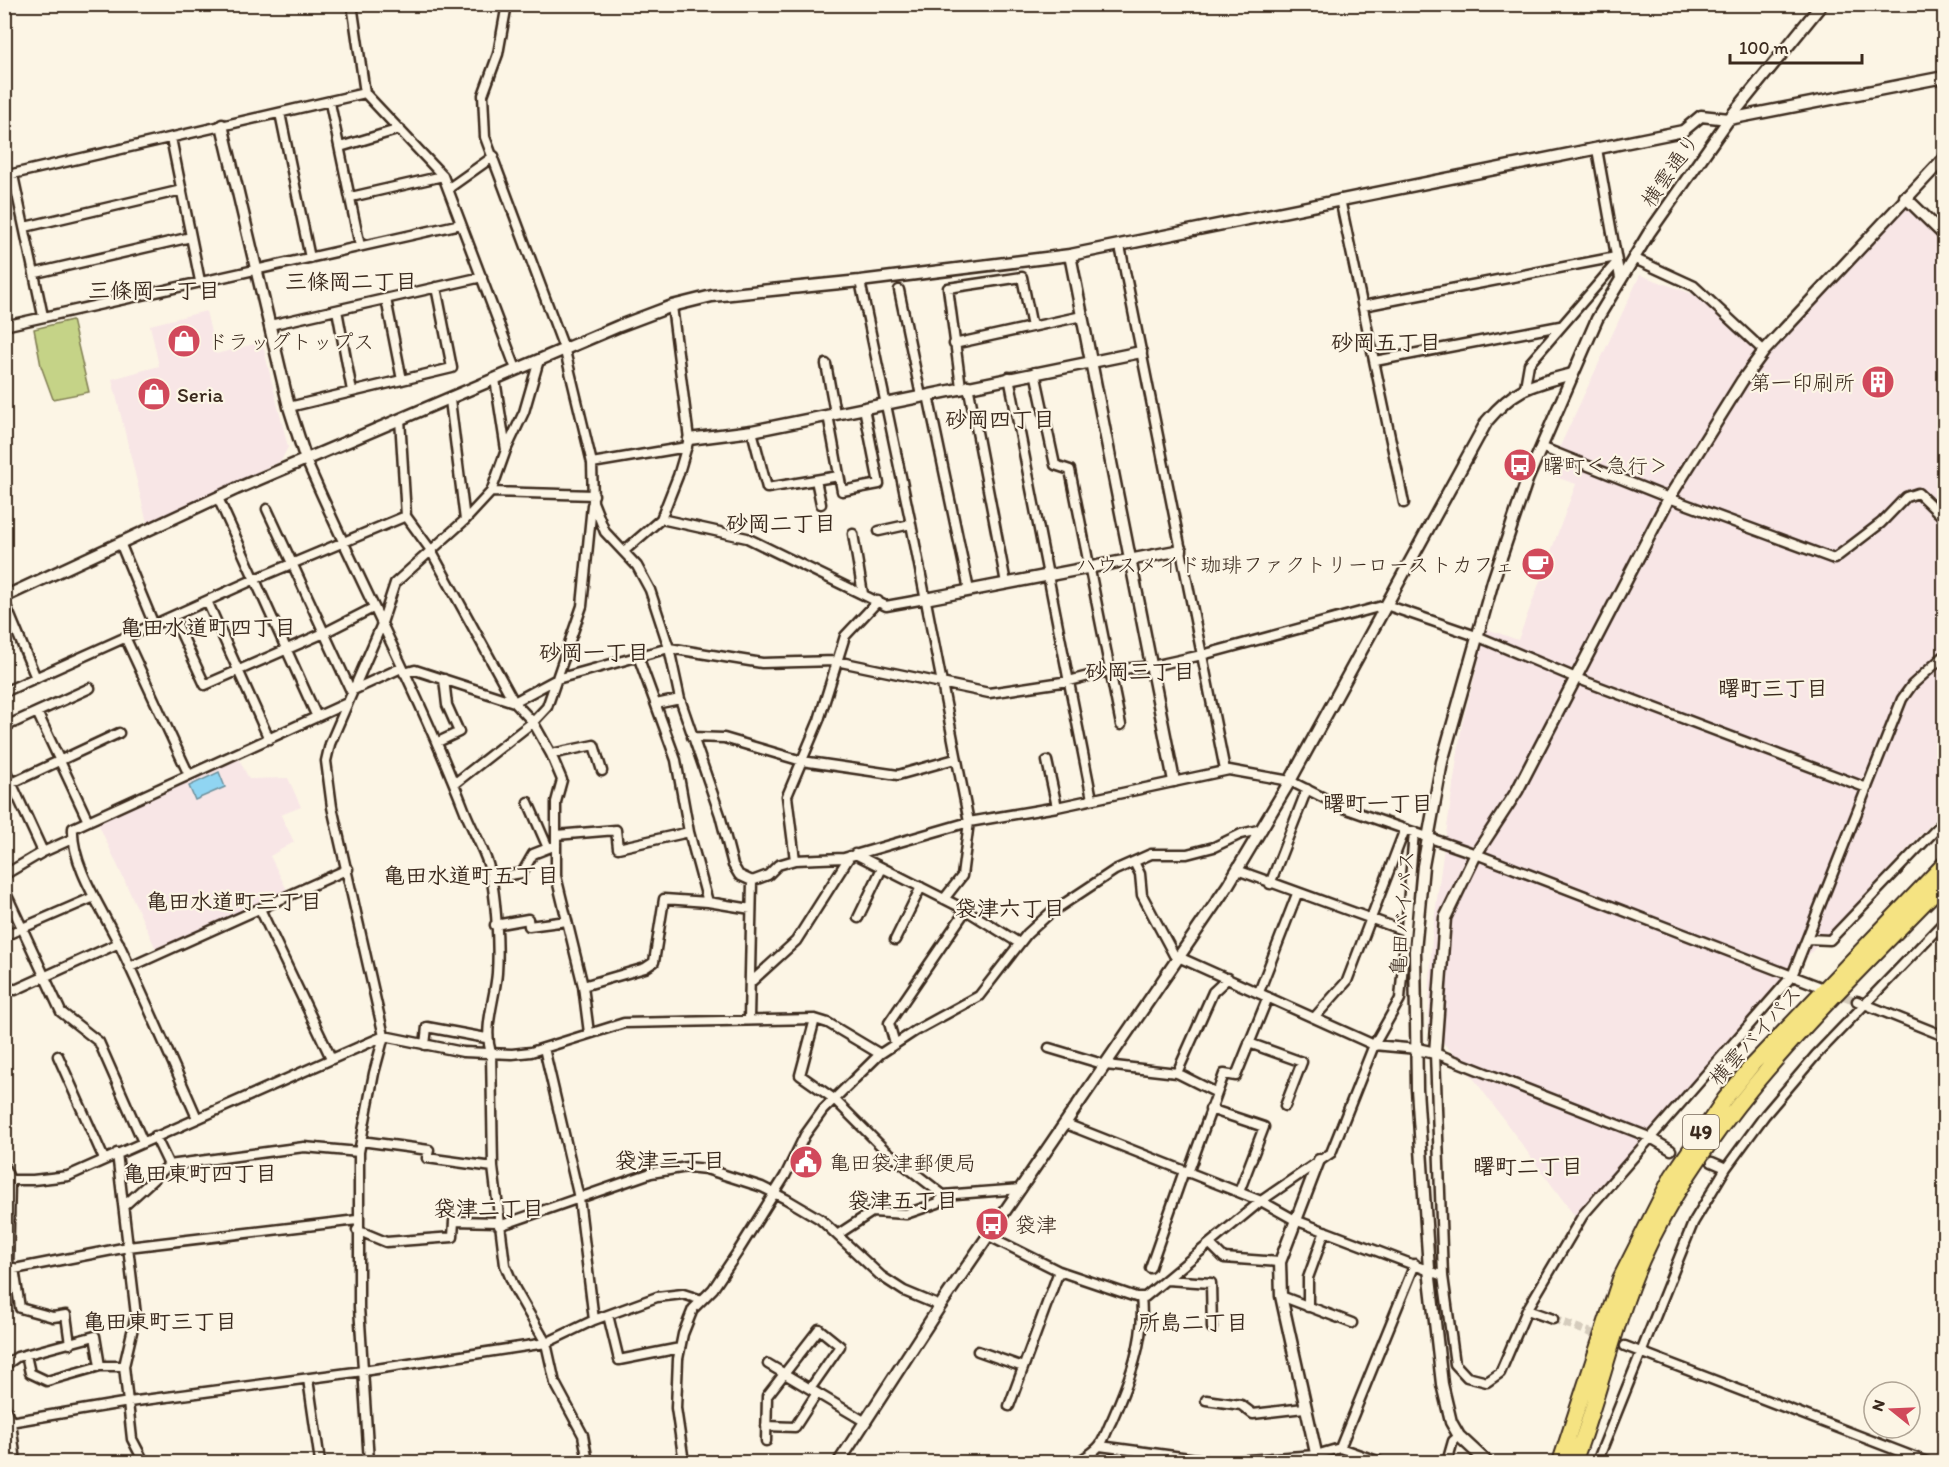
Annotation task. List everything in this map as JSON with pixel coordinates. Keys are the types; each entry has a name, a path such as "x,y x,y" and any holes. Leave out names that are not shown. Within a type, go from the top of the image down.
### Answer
{"highway":[{"name":"横雲バイパス","path":"1560,1462 1620,1279 1652,1212 1677,1168 1724,1100 1753,1064 1944,864"},
{"name":"横雲バイパス","path":"1574,1462 1632,1283 1654,1234 1684,1181 1735,1108 1771,1065 1944,883"}],"street":[{"path":"352,4 365,93 443,176 516,369"},
{"path":"454,784 533,722 547,707 582,606 593,498 592,463 565,351 485,137 483,95 498,54 507,4"},
{"name":"横雲通り","path":"1572,374 1597,318 1633,258 1729,119 1822,4"},
{"path":"36,678 4,599 218,498 400,418 450,400 516,369 672,306 712,296 860,281 1070,255 1120,246 1683,131 1701,116 1729,119 1944,77"},
{"path":"43,316 25,227 8,176 222,125 330,103 365,93"},
{"path":"330,103 360,246"},
{"path":"280,113 310,258"},
{"path":"222,125 289,407 306,460 381,626 438,742 488,863 495,925 497,971 491,1022 486,1038 490,1053 493,1167 505,1265 514,1289 546,1343 555,1383 583,1435 588,1462"},
{"path":"340,147 400,129"},
{"path":"171,138 200,281"},
{"path":"1597,149 1620,278"},
{"path":"449,188 494,156"},
{"path":"1944,158 1905,197 1764,351 1742,381 1669,498 1517,791 1476,854 1443,925 1435,1053 1443,1276 1455,1364 1467,1377 1487,1382 1500,1373 1527,1310 1583,1215 1792,976 1902,699 1912,684 1944,656"},
{"path":"351,197 443,176"},
{"path":"25,227 182,190"},
{"path":"1905,197 1944,235"},
{"path":"1340,200 1404,503"},
{"path":"4,326 461,224"},
{"path":"36,273 191,237"},
{"path":"1120,246 1225,770"},
{"path":"1070,255 1174,781"},
{"path":"1633,258 1694,286 1764,351"},
{"path":"1363,306 1617,260"},
{"path":"1525,387 1528,364 1617,260"},
{"path":"270,325 482,277"},
{"path":"1006,583 965,386 954,344 948,288 1022,277 1032,327"},
{"path":"860,281 911,525 969,822 962,876 944,899"},
{"path":"289,407 452,368 436,287"},
{"path":"899,290 969,590"},
{"path":"386,299 402,380"},
{"path":"624,551 661,519 688,443 672,306"},
{"path":"337,310 352,391"},
{"path":"954,344 1082,316"},
{"path":"1375,361 1560,326"},
{"path":"592,463 1141,352"},
{"path":"369,1462 357,1230 359,1152 374,1073 384,1036 348,869 332,807 326,761 345,704 381,626 395,583 430,549 465,520 491,492 506,450 524,411 540,365 539,360"},
{"path":"825,364 842,492 879,484 864,408"},
{"path":"1035,372 1055,465 1070,470 1112,670 1121,725"},
{"path":"839,1462 940,1306 1181,956 1237,870 1290,781 1488,421 1504,401 1525,387 1572,374"},
{"name":"亀田バイパス","path":"1487,1462 1459,1436 1451,1422 1442,1384 1429,1269 1417,1049 1415,951 1428,837 1442,762 1493,581 1540,447 1572,374"},
{"path":"1009,377 1092,799"},
{"path":"495,379 506,450"},
{"path":"450,400 465,520"},
{"path":"400,418 406,516 430,549 514,702 533,722 562,780 556,802 556,835 552,847"},
{"path":"752,430 767,488 839,476"},
{"path":"1540,447 1834,559 1881,523 1906,496 1918,493 1944,518"},
{"path":"816,480 821,504"},
{"path":"491,492 593,498"},
{"path":"218,498 253,580 317,717"},
{"path":"593,498 605,532 637,566 650,590 669,648 680,699 720,815 733,865 739,875 752,880 768,875 778,865 795,860 852,855 969,822 1058,807 1225,770 1290,781 1344,808 1476,854 1821,987"},
{"path":"267,509 351,691"},
{"path":"4,692 253,580 406,516"},
{"path":"661,519 747,538 886,606 1181,550"},
{"path":"879,531 911,525"},
{"path":"853,534 863,594"},
{"path":"121,545 154,625"},
{"path":"207,601 268,739"},
{"path":"795,860 787,796 819,720 845,636 878,601"},
{"path":"351,691 403,670 415,670 514,702 557,679 669,648 762,663 836,661 989,693 1069,681 1112,670 1152,666 1202,655 1386,605 1479,637 1576,678 1867,788"},
{"path":"173,616 205,685 324,633 374,608"},
{"path":"125,638 189,775"},
{"path":"638,656 676,760 688,832 708,902"},
{"path":"438,742 459,732 447,705 444,679"},
{"path":"4,727 90,688"},
{"path":"656,704 680,699"},
{"path":"197,1118 119,943 94,897 72,839 72,828 345,704"},
{"path":"37,712 88,821"},
{"path":"12,783 119,733"},
{"path":"692,737 724,738 802,761 898,775 955,759"},
{"path":"551,754 594,745 602,771"},
{"path":"1047,761 1058,807"},
{"path":"4,766 43,852"},
{"path":"1270,884 1307,789"},
{"path":"528,802 552,847 556,876 583,986 589,1033"},
{"path":"1808,939 1830,940 1944,821"},
{"path":"684,1462 676,1408 680,1348 693,1309 713,1289 772,1193 785,1176 805,1135 834,1099 880,1053 979,996 1020,943 1050,913 1114,870 1151,854 1187,854 1214,847 1241,834 1262,829"},
{"path":"1314,1018 1347,981 1405,829"},
{"path":"556,835 615,830 618,848 688,832"},
{"path":"989,1236 1059,1271 1145,1297 1261,1201 1331,1153 1374,1045 1400,999 1414,832"},
{"path":"4,875 43,852 72,839"},
{"path":"491,878 522,873 533,854 552,847"},
{"path":"852,855 966,910 1020,943"},
{"path":"750,983 796,941 852,855"},
{"path":"1134,861 1140,874 1142,895 1173,955 1181,956 1374,1045 1435,1053 1649,1137 1671,1149"},
{"path":"858,918 882,868"},
{"path":"130,967 348,869"},
{"path":"1237,870 1270,884 1405,931"},
{"path":"749,1019 752,880"},
{"path":"895,940 921,887"},
{"path":"4,889 61,1012 99,1042 143,1142"},
{"path":"1259,993 1298,894"},
{"path":"4,936 94,897"},
{"path":"583,986 645,968 654,962 664,899 708,902 751,909"},
{"path":"260,909 331,1058"},
{"path":"895,1044 889,1023 966,910"},
{"path":"495,925 528,919 529,926 567,921"},
{"path":"1597,1462 1693,1223 1726,1168 1765,1115 1862,1003 1944,922"},
{"path":"4,980 8,987 15,990 119,943"},
{"path":"1177,1073 1213,992 1228,978"},
{"path":"1150,1268 1215,1092 1224,1074 1236,1076 1268,997"},
{"path":"1862,1003 1944,1036"},
{"path":"7,1180 68,1176 384,1036 425,1045 512,1054 544,1048 624,1023 815,1019 828,1023 880,1053"},
{"path":"815,1019 800,1075 834,1099 885,1150 943,1195 1021,1188"},
{"path":"425,1045 427,1027 486,1038"},
{"path":"1249,1043 1302,1062 1285,1106"},
{"path":"544,1048 579,1197 594,1320"},
{"path":"1048,1048 1106,1065 1177,1073 1215,1092"},
{"path":"58,1056 104,1159"},
{"path":"1210,1109 1264,1127 1239,1192"},
{"path":"1066,1124 1261,1201 1295,1220 1443,1276"},
{"path":"156,1136 169,1165"},
{"path":"361,1141 429,1150 427,1158 493,1167"},
{"path":"124,1206 169,1165 304,1147 359,1152"},
{"path":"117,1153 136,1315 124,1366 132,1438 144,1462"},
{"path":"1317,1459 1281,1296 1280,1262 1319,1160"},
{"path":"1712,1162 1726,1168"},
{"path":"4,1166 7,1180 6,1230 9,1270 21,1308 53,1317 66,1314 70,1344"},
{"path":"357,1230 386,1242 453,1237 454,1221 499,1224 651,1173 687,1167 706,1169 772,1193 820,1219 881,1276 904,1292 940,1306"},
{"path":"837,1235 872,1212 906,1214 938,1203 943,1195"},
{"path":"9,1270 129,1247 357,1220"},
{"path":"1308,1306 1308,1278 1325,1231"},
{"path":"1210,1244 1224,1258 1280,1262"},
{"path":"1100,1446 1219,1462 1317,1459 1340,1448 1415,1264"},
{"path":"1009,1406 1059,1271"},
{"path":"1167,1280 1211,1283 1212,1328"},
{"path":"8,1422 129,1402 308,1379 546,1343 594,1320 657,1297 683,1294 702,1300"},
{"path":"1281,1296 1352,1323"},
{"path":"1078,1462 1100,1446 1135,1359 1143,1319 1141,1297"},
{"path":"1527,1310 1553,1319"},
{"path":"608,1315 619,1360 680,1348"},
{"path":"766,1426 795,1427 840,1346 819,1329 767,1396 766,1426 766,1442"},
{"path":"4,1366 17,1357 95,1336 100,1366"},
{"path":"1625,1346 1927,1462"},
{"path":"978,1350 1023,1367"},
{"path":"26,1355 30,1373 47,1381 100,1366 124,1366"},
{"path":"768,1364 864,1421"},
{"path":"308,1379 320,1462"},
{"path":"1206,1400 1241,1405 1253,1414 1304,1408"},
{"path":"4,1405 16,1462"},
{"path":"1447,1462 1454,1441 1459,1436"},
{"path":"1340,1448 1380,1462"}],"shaded area":[{"path":"1903,208 1909,209 1944,243 1944,810 1712,1058 1576,1218 1460,1060 1428,1028 1432,936 1462,724 1487,629 1518,640 1576,484 1547,474 1640,275 1721,304 1773,352"},
{"path":"206,311 216,354 262,342 288,447 281,461 147,523 112,379 159,366 150,325"},
{"path":"237,755 249,779 288,778 301,807 281,815 294,842 270,856 288,892 156,949 97,821"}],"green space":[{"path":"72,320 89,392 53,399 41,366 34,329"}],"water":[{"path":"219,772 225,787 195,800 189,786"}],"tunnel":[{"path":"1833,992 1857,1001"},
{"path":"1553,1319 1605,1338"}],"place":[{"name":"ドラッグトップス","path":"184,341"},
{"name":"第一印刷所","path":"1878,382"},
{"name":"Seria","path":"154,394"},
{"name":"曙町＜急行＞","path":"1520,465"},
{"name":"ハウスメイド珈琲ファクトリーローストカフェ","path":"1538,564"},
{"name":"亀田袋津郵便局","path":"806,1162"},
{"name":"袋津","path":"992,1224"}],"district":[{"name":"三條岡二丁目","path":"351,281"},
{"name":"三條岡一丁目","path":"154,290"},
{"name":"砂岡五丁目","path":"1386,342"},
{"name":"砂岡四丁目","path":"1000,419"},
{"name":"砂岡二丁目","path":"781,523"},
{"name":"亀田水道町四丁目","path":"208,627"},
{"name":"砂岡一丁目","path":"594,652"},
{"name":"砂岡三丁目","path":"1140,671"},
{"name":"曙町三丁目","path":"1773,688"},
{"name":"曙町一丁目","path":"1378,803"},
{"name":"亀田水道町五丁目","path":"471,875"},
{"name":"亀田水道町三丁目","path":"234,901"},
{"name":"袋津六丁目","path":"1010,908"},
{"name":"袋津三丁目","path":"670,1160"},
{"name":"曙町二丁目","path":"1528,1166"},
{"name":"亀田東町四丁目","path":"200,1173"},
{"name":"袋津五丁目","path":"903,1200"},
{"name":"袋津二丁目","path":"489,1208"},
{"name":"亀田東町三丁目","path":"160,1321"},
{"name":"所島二丁目","path":"1193,1322"}]}
